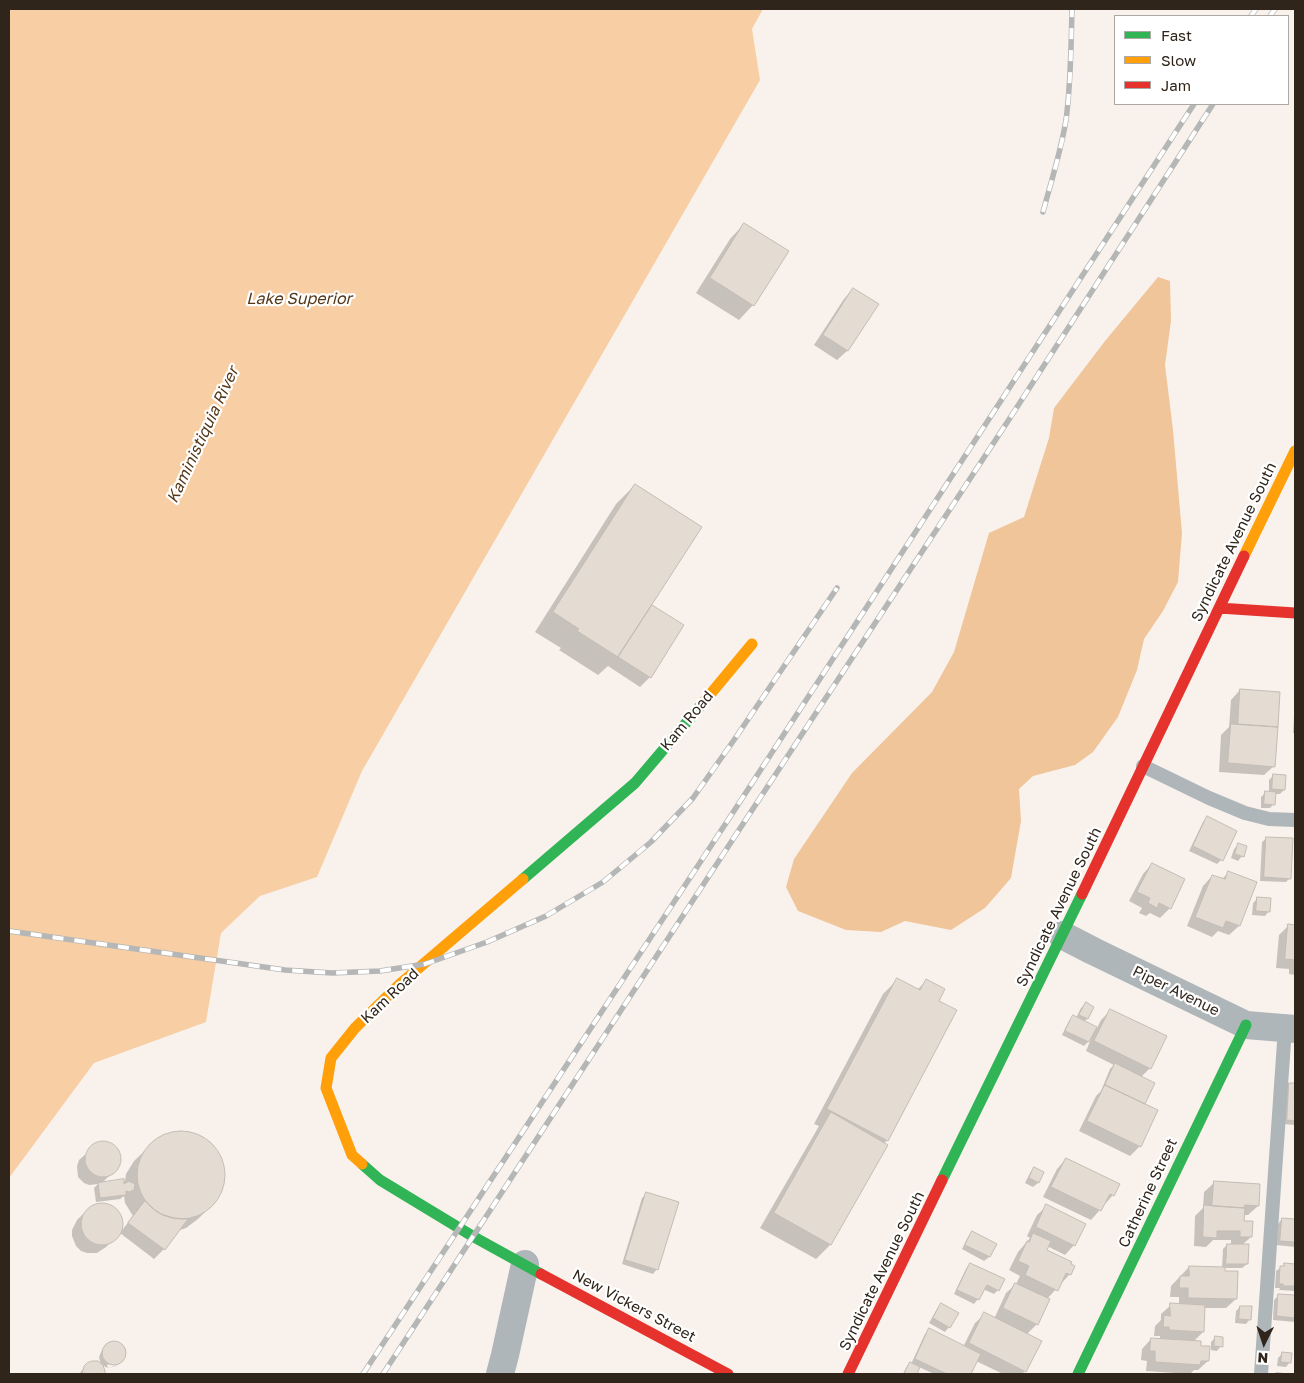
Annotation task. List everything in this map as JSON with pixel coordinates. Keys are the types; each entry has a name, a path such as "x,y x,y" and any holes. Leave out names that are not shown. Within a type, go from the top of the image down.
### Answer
{"street":[{"name":"Syndicate Avenue South","path":"848,1374 1295,451"},
{"path":"1218,608 1295,613"},
{"name":"Kam Road","path":"525,1264 474,1237 380,1180 352,1154 326,1088 331,1058 355,1028 400,984 635,783 752,644"},
{"name":"Piper Avenue","path":"1062,935 1246,1025 1290,1028"},
{"name":"Catherine Street","path":"1078,1374 1246,1025"},
{"path":"500,1374 506,1355 525,1264"},
{"name":"New Vickers Street","path":"525,1264 597,1305 728,1374"}],"lane":[{"path":"1143,766 1245,814 1269,819 1295,820"},
{"path":"1261,1374 1290,1028"}],"shaded area":[{"path":"1158,277 1170,281 1171,321 1165,365 1182,533 1178,582 1163,611 1144,639 1137,670 1118,717 1093,752 1075,765 1033,776 1019,789 1021,821 1011,878 985,908 951,930 905,921 881,932 846,930 798,911 786,887 794,859 852,773 932,692 954,652 989,533 1024,517 1049,438 1054,408 1105,341"}],"water":[{"name":"Lake Superior","path":"9,9 763,9 752,29 760,80 362,771 317,877 260,896 221,933 206,1022 94,1063 9,1178"}],"building":[{"path":"744,223 789,251 754,306 710,278"},
{"path":"853,288 879,304 848,351 823,335"},
{"path":"635,484 702,527 618,657 577,631 579,629 553,612"},
{"path":"652,605 684,625 651,678 618,657"},
{"path":"1240,689 1280,692 1278,727 1238,724"},
{"path":"1231,724 1278,727 1275,767 1228,763"},
{"path":"1273,774 1286,775 1285,790 1272,789"},
{"path":"1265,791 1276,792 1275,805 1264,804"},
{"path":"1207,816 1237,831 1223,861 1193,846"},
{"path":"1266,837 1293,838 1291,879 1264,877"},
{"path":"1238,843 1247,846 1244,857 1235,854"},
{"path":"1152,863 1185,879 1171,909 1159,903 1157,908 1148,903 1150,898 1137,892"},
{"path":"1228,871 1257,882 1240,926 1226,921 1223,928 1195,917 1212,875 1225,879"},
{"path":"1257,897 1271,898 1270,912 1256,911"},
{"path":"1288,924 1295,925 1295,960 1285,959"},
{"path":"897,978 920,990 926,979 945,989 939,1001 957,1010 888,1141 827,1109"},
{"path":"1086,1002 1094,1007 1088,1019 1079,1015"},
{"path":"1110,1009 1167,1036 1151,1069 1094,1041"},
{"path":"1073,1015 1097,1027 1089,1042 1065,1031"},
{"path":"1115,1063 1155,1083 1145,1104 1105,1085"},
{"path":"1289,1083 1295,1083 1295,1121 1287,1120"},
{"path":"1105,1085 1158,1110 1141,1147 1087,1121"},
{"path":"831,1112 888,1145 831,1245 774,1213"},
{"path":"181,1131 198,1134 206,1138 218,1150 222,1158 225,1175 222,1192 218,1200 206,1212 198,1216 181,1219 164,1216 156,1212 144,1200 140,1192 137,1175 140,1158 144,1150 156,1138 164,1134"},
{"path":"103,1141 115,1147 121,1159 115,1171 103,1177 91,1171 85,1159 91,1147"},
{"path":"1066,1158 1120,1184 1114,1196 1110,1194 1101,1211 1051,1187"},
{"path":"1034,1167 1044,1172 1039,1183 1029,1178"},
{"path":"124,1179 124,1184 129,1181 135,1184 134,1190 126,1191 126,1195 100,1198 98,1183"},
{"path":"1214,1181 1260,1184 1259,1206 1245,1205 1244,1208 1212,1206"},
{"path":"646,1192 679,1202 658,1270 625,1260"},
{"path":"145,1201 161,1214 174,1218 188,1219 165,1250 128,1223"},
{"path":"106,1203 114,1206 120,1212 123,1224 120,1236 114,1242 98,1245 90,1242 84,1236 81,1220 84,1212 90,1206"},
{"path":"1046,1204 1086,1224 1075,1246 1036,1227"},
{"path":"1204,1205 1245,1208 1244,1221 1253,1221 1252,1237 1240,1237 1240,1231 1217,1231 1217,1238 1203,1237"},
{"path":"1282,1218 1295,1219 1295,1242 1280,1241"},
{"path":"972,1231 997,1244 990,1257 965,1245"},
{"path":"1033,1233 1051,1241 1047,1250 1072,1262 1071,1264 1075,1266 1071,1275 1066,1273 1058,1291 1025,1275 1029,1266 1018,1261 1027,1241 1029,1242"},
{"path":"1227,1244 1249,1244 1248,1264 1226,1264"},
{"path":"970,1263 1005,1279 999,1291 987,1285 979,1300 957,1290"},
{"path":"1284,1263 1295,1264 1295,1286 1279,1284 1280,1266 1284,1266"},
{"path":"1189,1266 1225,1267 1225,1271 1238,1271 1237,1299 1188,1298 1188,1288 1179,1288 1180,1276 1189,1276"},
{"path":"1015,1283 1050,1299 1038,1325 1003,1308"},
{"path":"1278,1294 1295,1295 1295,1318 1277,1316"},
{"path":"941,1303 959,1313 950,1328 933,1318"},
{"path":"1170,1303 1205,1305 1204,1332 1169,1330 1169,1327 1163,1327 1164,1315 1170,1316"},
{"path":"1240,1306 1252,1306 1251,1320 1239,1319"},
{"path":"984,1312 1042,1341 1026,1372 969,1343"},
{"path":"929,1328 981,1354 971,1374 947,1374 915,1359"},
{"path":"1215,1336 1223,1337 1223,1347 1214,1346"},
{"path":"1151,1338 1201,1341 1201,1346 1210,1346 1209,1361 1201,1361 1200,1365 1155,1362 1155,1351 1150,1351"},
{"path":"114,1341 122,1345 126,1353 122,1361 114,1365 106,1361 102,1353 106,1345"},
{"path":"1282,1352 1292,1353 1291,1363 1281,1362"},
{"path":"92,1361 98,1361 103,1365 105,1374 82,1374 84,1366"},
{"path":"910,1362 920,1367 917,1374 904,1374"}],"railway":[{"path":"1043,212 1059,155 1066,120 1070,78 1072,9"},
{"path":"1252,15 1256,9"},
{"path":"1271,15 1275,9"},
{"path":"363,1374 730,817 1193,105"},
{"path":"383,1374 1008,421 1212,105"},
{"path":"9,931 285,970 332,973 380,971 425,964 487,942 546,916 603,882 651,842 693,798 837,588"}],"traffic: fast":[{"path":"523,879 635,783 703,703"},
{"path":"942,1180 1082,894"},
{"path":"1078,1374 1246,1025"},
{"path":"362,1164 380,1180 474,1237 541,1274"}],"traffic: slow":[{"path":"1244,556 1295,451"},
{"path":"703,703 752,644"},
{"path":"362,1164 352,1155 326,1088 331,1058 355,1028 400,984 523,879"}],"traffic: jam":[{"path":"1082,894 1244,556"},
{"path":"1219,608 1295,613"},
{"path":"848,1374 942,1180"},
{"path":"541,1274 728,1374"}],"water label":[{"name":"Kaministiquia River","path":"203,435"}]}
